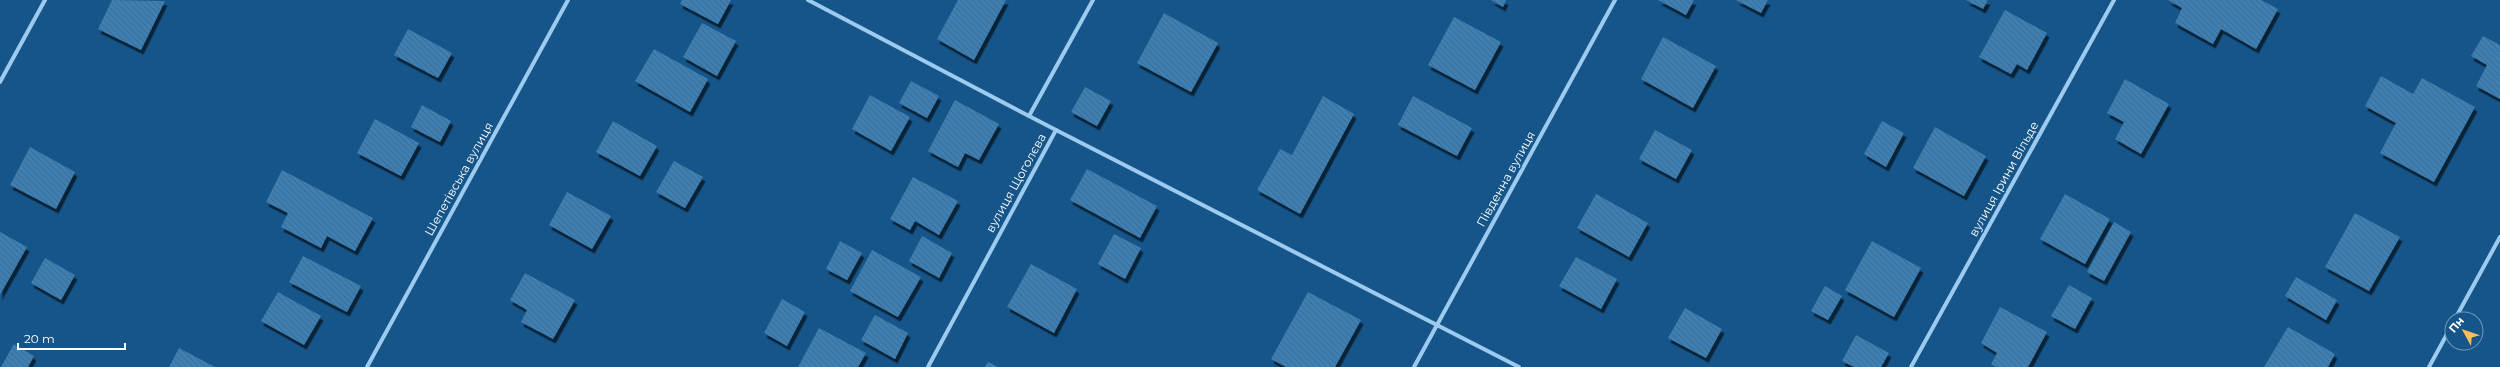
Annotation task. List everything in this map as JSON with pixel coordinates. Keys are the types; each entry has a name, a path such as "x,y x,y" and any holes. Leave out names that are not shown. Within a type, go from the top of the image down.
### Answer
{"street":[{"path":"0,82 45,0"},
{"name":"Шепетівська вулиця","path":"367,367 568,0"},
{"path":"808,0 1030,116"},
{"name":"вулиця Щоголєва","path":"928,367 1056,130 1030,116 1093,0"},
{"name":"Південна вулиця","path":"1414,367 1615,0"},
{"name":"вулиця Ірини Вільде","path":"1911,367 2114,0"},
{"path":"1056,130 1519,367"},
{"path":"2459,311 2500,238"},
{"path":"2429,367 2444,340"}],"building":[{"path":"112,0 165,1 141,50 98,29"},
{"path":"682,0 731,0 718,24 680,4"},
{"path":"958,0 1006,0 974,60 937,39"},
{"path":"1491,0 1506,0 1503,7"},
{"path":"1658,0 1694,0 1686,15"},
{"path":"1736,0 1768,0 1761,13"},
{"path":"1966,0 1988,0 1983,9"},
{"path":"2168,0 2261,0 2278,9 2256,49 2221,29 2213,44 2175,23 2182,8"},
{"path":"2005,10 2047,33 2027,70 2017,64 2011,74 1979,57"},
{"path":"1164,13 1218,43 1191,92 1137,63"},
{"path":"1454,17 1501,42 1475,90 1428,65"},
{"path":"702,23 736,41 717,76 683,57"},
{"path":"408,29 452,53 438,78 394,55"},
{"path":"2483,36 2500,45 2500,99 2476,86 2487,65 2471,56"},
{"path":"1663,37 1716,66 1693,108 1641,79"},
{"path":"654,49 708,79 690,112 635,81"},
{"path":"2381,76 2413,94 2422,78 2475,107 2434,182 2380,153 2396,123 2365,106"},
{"path":"2125,79 2169,104 2141,154 2115,139 2124,122 2107,113"},
{"path":"911,81 939,96 927,118 899,103"},
{"path":"1085,87 1111,101 1097,126 1071,112"},
{"path":"870,95 910,117 891,151 852,129"},
{"path":"1323,96 1354,114 1300,214 1257,190 1280,149 1292,155"},
{"path":"1413,96 1472,128 1457,156 1398,125"},
{"path":"955,100 999,124 979,160 965,153 958,167 928,151"},
{"path":"422,105 451,121 440,142 411,127"},
{"path":"375,119 419,143 401,176 357,153"},
{"path":"613,121 657,146 640,176 596,152"},
{"path":"1882,121 1904,133 1886,167 1864,154"},
{"path":"1935,127 1986,156 1964,196 1913,168"},
{"path":"1655,130 1692,150 1676,179 1639,159"},
{"path":"30,147 75,172 56,209 10,185"},
{"path":"674,161 703,177 685,208 656,192"},
{"path":"1087,169 1157,206 1140,238 1070,200"},
{"path":"282,170 373,218 355,251 327,236 321,248 281,227 288,213 266,202"},
{"path":"913,177 958,201 939,235 915,221 910,230 890,219"},
{"path":"567,192 611,216 592,249 549,225"},
{"path":"1596,194 1648,223 1629,257 1577,228"},
{"path":"2065,194 2110,219 2085,264 2040,239"},
{"path":"2355,213 2400,237 2369,291 2325,267"},
{"path":"2114,222 2131,232 2104,281 2087,272"},
{"path":"0,232 27,247 0,295"},
{"path":"1114,234 1141,248 1125,279 1098,264"},
{"path":"922,236 952,253 939,278 909,261"},
{"path":"840,241 862,253 847,280 826,269"},
{"path":"1872,241 1921,268 1894,317 1845,290"},
{"path":"872,250 921,277 898,317 850,291"},
{"path":"303,256 361,286 347,312 289,282"},
{"path":"1576,257 1617,279 1601,309 1559,286"},
{"path":"45,258 75,275 61,300 31,283"},
{"path":"1031,264 1077,289 1054,333 1007,307"},
{"path":"525,273 575,300 553,339 521,322 527,310 510,300"},
{"path":"2296,277 2337,300 2326,320 2285,296"},
{"path":"2069,285 2092,298 2075,329 2051,316"},
{"path":"1825,286 1842,296 1828,320 1811,311"},
{"path":"278,292 321,316 304,345 261,321"},
{"path":"1308,292 1361,320 1335,367 1286,367 1271,359"},
{"path":"782,299 805,312 787,346 764,333"},
{"path":"2000,307 2047,332 2028,367 1996,367 1991,364 1997,353 1981,343"},
{"path":"1685,308 1722,329 1706,358 1668,338"},
{"path":"875,315 908,333 895,359 861,340"},
{"path":"2288,327 2335,354 2328,367 2264,367"},
{"path":"819,328 866,353 858,367 798,367"},
{"path":"1856,335 1889,353 1881,367 1854,367 1842,361"},
{"path":"14,344 34,356 28,367 1,367"},
{"path":"179,348 215,367 169,367"},
{"path":"988,362 998,367 985,367"}]}
